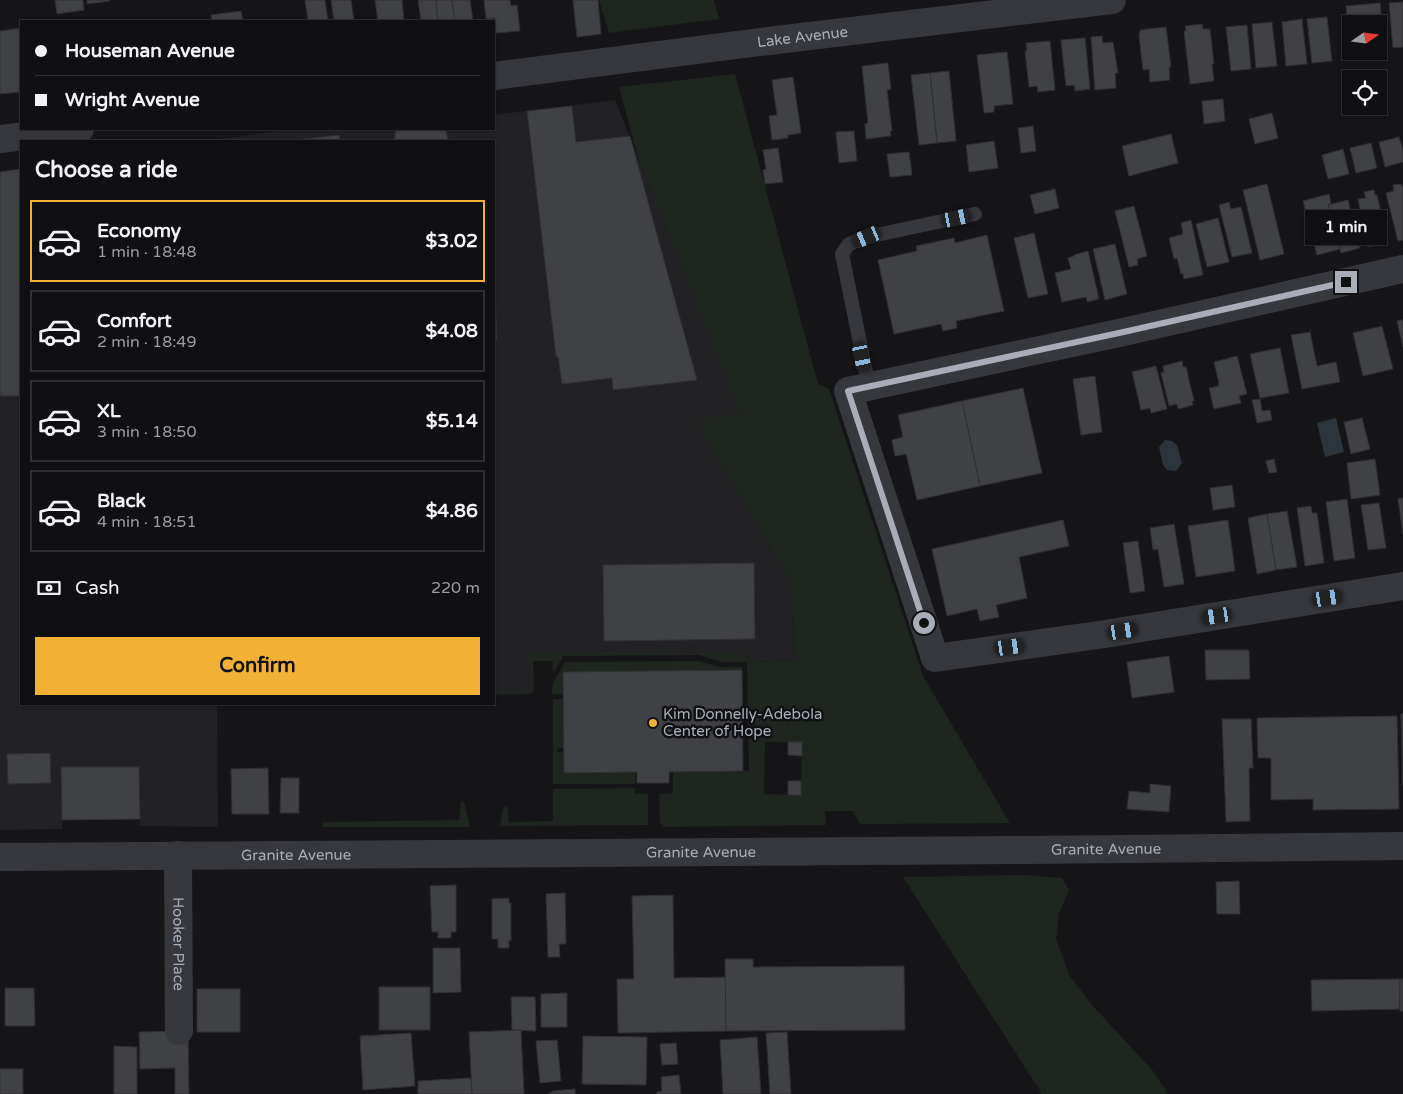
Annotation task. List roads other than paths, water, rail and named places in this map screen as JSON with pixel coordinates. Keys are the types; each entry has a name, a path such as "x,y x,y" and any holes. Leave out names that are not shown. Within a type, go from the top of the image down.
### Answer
{"street":[{"name":"Lake Avenue","path":"495,76 1112,0"},
{"path":"0,139 72,130"},
{"path":"1403,269 858,389 935,658 1105,634 1403,586"},
{"name":"Granite Avenue","path":"0,857 1403,846"},
{"name":"Hooker Place","path":"178,855 179,1031"}],"lane":[{"path":"858,389 842,254 849,244 867,237 975,214"}],"place":[{"name":"Kim Donnelly-Adebola Center of Hope","path":"653,723"}]}
